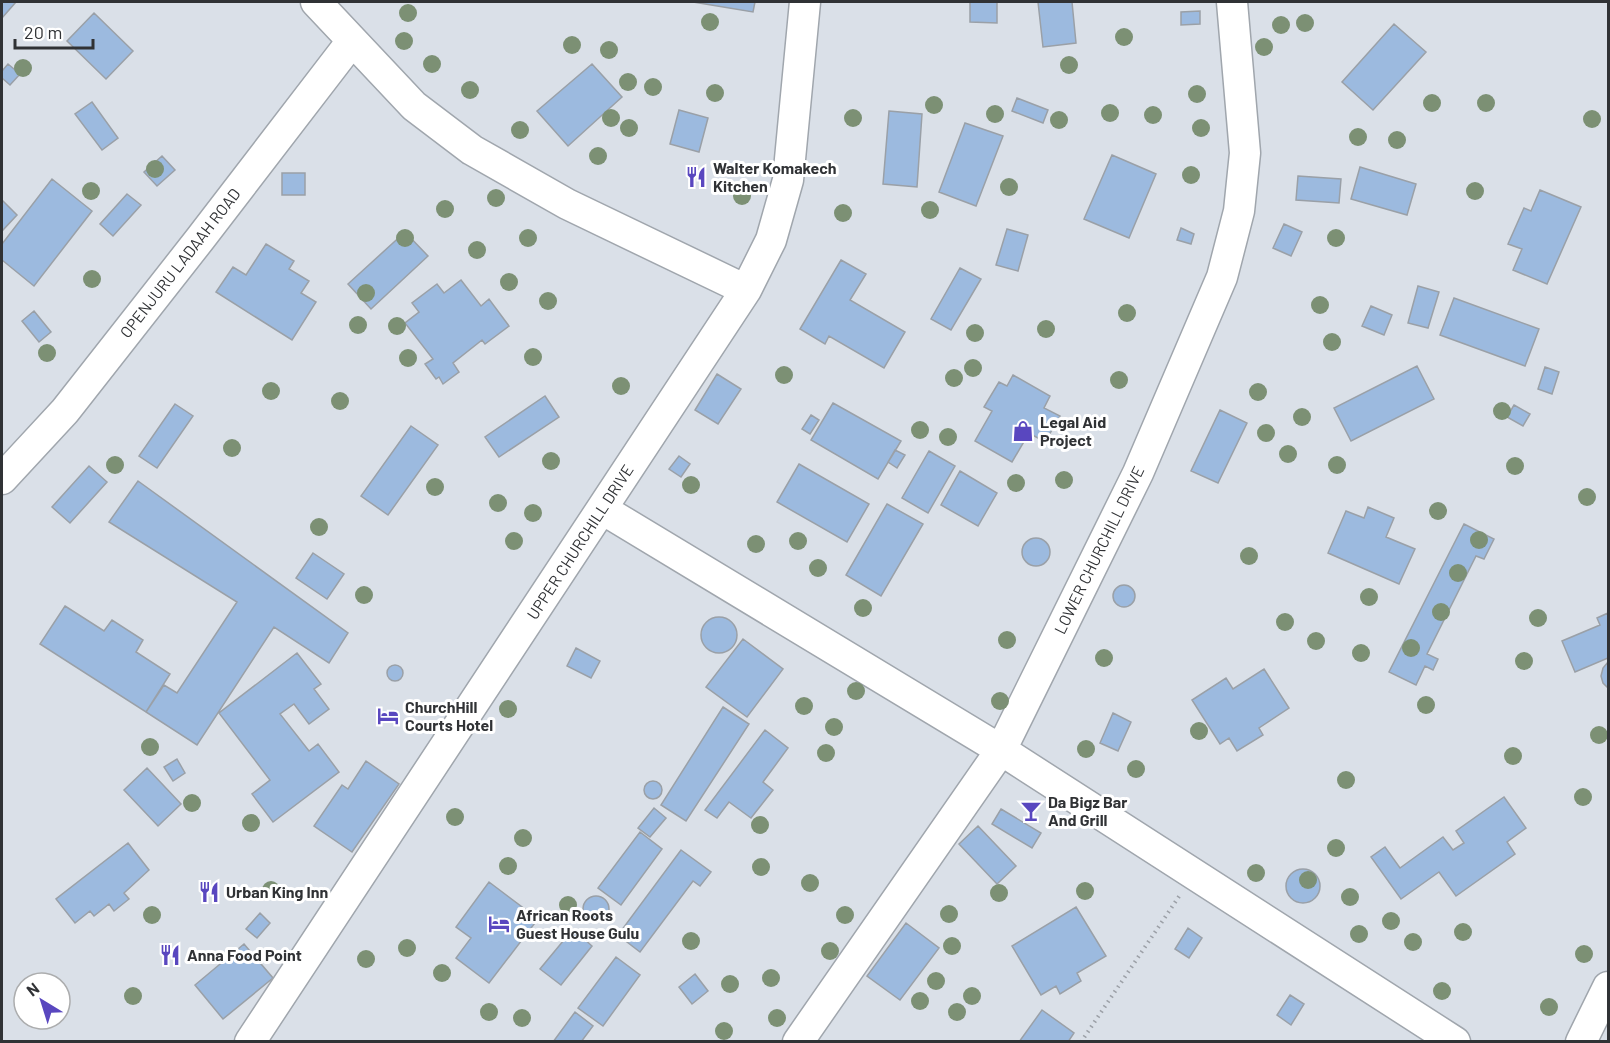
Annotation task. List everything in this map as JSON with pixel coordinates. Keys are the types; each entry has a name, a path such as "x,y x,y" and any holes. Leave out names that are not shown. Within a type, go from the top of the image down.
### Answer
{"street":[{"path":"316,2 414,106 472,150 567,204 746,290"},
{"name":"UPPER CHURCHILL DRIVE","path":"250,1041 746,290 771,240 788,180 805,2"},
{"name":"LOWER CHURCHILL DRIVE","path":"798,1041 1001,750 1138,472 1222,277 1239,211 1245,153 1232,2"},
{"name":"OPENJURU LADAAH ROAD","path":"2,479 72,402 351,41"},
{"path":"602,509 1001,750 1455,1041"},
{"path":"1581,1041 1608,987"}],"path":[{"path":"1082,1041 1194,873"}],"building":[{"path":"2,2 16,2 2,18"},
{"path":"693,2 755,2 753,12"},
{"path":"970,2 997,2 997,23 970,22"},
{"path":"1038,2 1072,2 1076,43 1043,47"},
{"path":"1200,11 1200,24 1181,25 1181,12"},
{"path":"94,13 133,51 106,79 67,41"},
{"path":"1394,24 1426,52 1373,110 1342,82"},
{"path":"8,64 20,74 10,85 2,78 2,71"},
{"path":"592,64 622,97 568,146 537,111"},
{"path":"1017,98 1048,110 1043,123 1012,111"},
{"path":"92,102 118,138 102,150 75,114"},
{"path":"679,110 708,118 699,152 670,144"},
{"path":"889,111 922,114 917,187 883,184"},
{"path":"965,123 1003,136 976,206 939,192"},
{"path":"1112,155 1156,174 1129,238 1084,219"},
{"path":"162,156 175,170 157,186 144,172"},
{"path":"1360,167 1416,184 1407,215 1351,199"},
{"path":"282,173 305,173 305,195 282,195"},
{"path":"1298,176 1341,179 1339,203 1296,200"},
{"path":"52,179 92,211 34,286 2,260 2,244"},
{"path":"1540,190 1581,207 1547,284 1513,270 1522,249 1508,244 1524,208 1531,211"},
{"path":"127,194 141,205 113,236 100,224"},
{"path":"2,200 17,215 2,231"},
{"path":"1284,224 1302,232 1291,256 1273,248"},
{"path":"1181,228 1194,234 1191,244 1177,240"},
{"path":"1007,229 1028,235 1018,271 996,265"},
{"path":"405,232 428,256 371,309 348,284"},
{"path":"266,244 294,261 289,269 309,281 301,293 316,302 292,340 216,292 233,267 246,275"},
{"path":"841,260 866,274 850,300 905,332 884,368 829,336 825,344 800,329"},
{"path":"960,268 981,279 951,330 931,319"},
{"path":"461,280 481,306 489,299 509,326 485,344 482,340 453,363 459,372 443,384 439,377 436,379 425,364 433,359 405,323 419,312 412,303 437,284 444,293"},
{"path":"1418,286 1439,292 1428,328 1408,323"},
{"path":"1454,298 1539,329 1525,366 1440,335"},
{"path":"1371,306 1392,315 1384,335 1362,326"},
{"path":"34,311 51,332 39,342 22,321"},
{"path":"1417,366 1434,399 1351,441 1334,408"},
{"path":"1545,367 1559,372 1552,394 1538,389"},
{"path":"717,374 741,389 718,424 695,410"},
{"path":"1013,375 1050,396 1044,408 1060,416 1045,442 1029,433 1012,462 975,441 992,411 984,407 999,382 1007,386"},
{"path":"545,396 559,417 499,457 485,437"},
{"path":"833,403 901,441 878,479 811,440"},
{"path":"175,404 193,416 157,468 139,456"},
{"path":"1514,405 1530,414 1523,426 1507,417"},
{"path":"1220,410 1247,423 1218,483 1191,471"},
{"path":"811,415 819,420 810,434 802,429"},
{"path":"411,426 438,445 388,515 361,496"},
{"path":"895,450 905,455 897,468 888,462"},
{"path":"929,451 955,466 928,513 902,498"},
{"path":"679,456 690,464 681,477 669,469"},
{"path":"799,464 869,504 847,542 777,502"},
{"path":"89,466 107,482 70,523 52,507"},
{"path":"960,471 997,493 978,526 941,505"},
{"path":"138,481 348,633 329,663 274,627 197,745 146,712 164,685 177,693 237,602 109,522"},
{"path":"887,504 923,524 881,596 846,575"},
{"path":"1368,507 1394,518 1386,537 1415,549 1399,584 1328,553 1346,511 1364,518"},
{"path":"1464,524 1494,539 1484,559 1476,556 1427,654 1438,659 1433,670 1425,666 1416,685 1389,672"},
{"path":"1036,538 1046,542 1050,552 1046,562 1036,566 1026,562 1022,552 1026,542"},
{"path":"313,553 344,574 327,599 296,578"},
{"path":"1124,585 1132,588 1135,596 1132,604 1124,607 1116,604 1113,596 1116,588"},
{"path":"65,606 104,631 112,620 143,640 136,652 170,674 146,712 40,644"},
{"path":"1608,613 1608,658 1575,672 1562,641 1600,625 1597,618"},
{"path":"719,617 732,622 737,635 732,648 719,653 706,648 701,635 706,622"},
{"path":"743,639 783,669 747,717 706,687"},
{"path":"576,648 600,661 591,678 567,666"},
{"path":"297,653 321,684 314,689 329,709 309,724 294,704 280,714 309,751 318,744 339,772 273,822 252,794 270,780 219,713"},
{"path":"1608,662 1608,688 1601,676"},
{"path":"395,665 403,673 395,681 387,673"},
{"path":"1264,669 1289,708 1259,728 1263,735 1237,751 1229,738 1220,744 1192,700 1226,678 1233,689"},
{"path":"723,707 749,724 686,821 661,805"},
{"path":"1113,713 1131,722 1118,751 1100,743"},
{"path":"765,730 788,748 763,782 773,790 751,818 729,802 717,818 705,810"},
{"path":"177,759 185,773 173,781 164,767"},
{"path":"366,761 399,784 352,852 314,826 342,785 348,789"},
{"path":"147,768 181,804 158,826 124,790"},
{"path":"649,781 657,781 662,786 660,797 649,799 644,794 644,786"},
{"path":"1504,797 1526,828 1507,842 1515,854 1456,896 1439,872 1401,899 1371,857 1385,847 1400,868 1443,837 1453,850 1464,843 1456,831"},
{"path":"654,808 666,818 650,837 638,828"},
{"path":"1001,809 1041,833 1032,848 992,824"},
{"path":"978,826 1016,866 997,884 959,844"},
{"path":"640,832 662,849 621,905 598,888"},
{"path":"128,843 149,870 124,893 129,899 114,911 109,904 94,916 90,911 75,923 56,899"},
{"path":"681,850 711,872 700,886 693,881 640,952 618,935"},
{"path":"1303,869 1315,874 1320,886 1315,898 1303,903 1291,898 1286,886 1291,874"},
{"path":"489,882 538,919 489,983 456,958 471,938 456,927"},
{"path":"596,896 605,900 609,909 605,918 596,922 587,918 583,909 587,900"},
{"path":"1076,907 1106,956 1077,973 1081,981 1060,994 1056,986 1041,995 1012,946"},
{"path":"260,913 270,923 257,938 246,929"},
{"path":"906,923 939,948 900,1000 867,976"},
{"path":"1188,928 1202,938 1189,958 1175,949"},
{"path":"573,929 592,946 561,985 540,969"},
{"path":"244,944 273,978 223,1019 195,985"},
{"path":"616,957 640,975 603,1026 578,1008"},
{"path":"695,974 708,991 692,1004 679,987"},
{"path":"1290,995 1304,1004 1291,1025 1277,1015"},
{"path":"1042,1010 1074,1033 1068,1042 1019,1042"},
{"path":"575,1012 593,1026 581,1042 553,1042"}],"place":[{"name":"Walter Komakech Kitchen","path":"696,177"},
{"name":"Legal Aid Project","path":"1023,431"},
{"name":"ChurchHill Courts Hotel","path":"388,716"},
{"name":"Da Bigz Bar And Grill","path":"1031,811"},
{"name":"Urban King Inn","path":"209,892"},
{"name":"African Roots Guest House Gulu","path":"499,924"},
{"name":"Anna Food Point","path":"170,955"}]}
